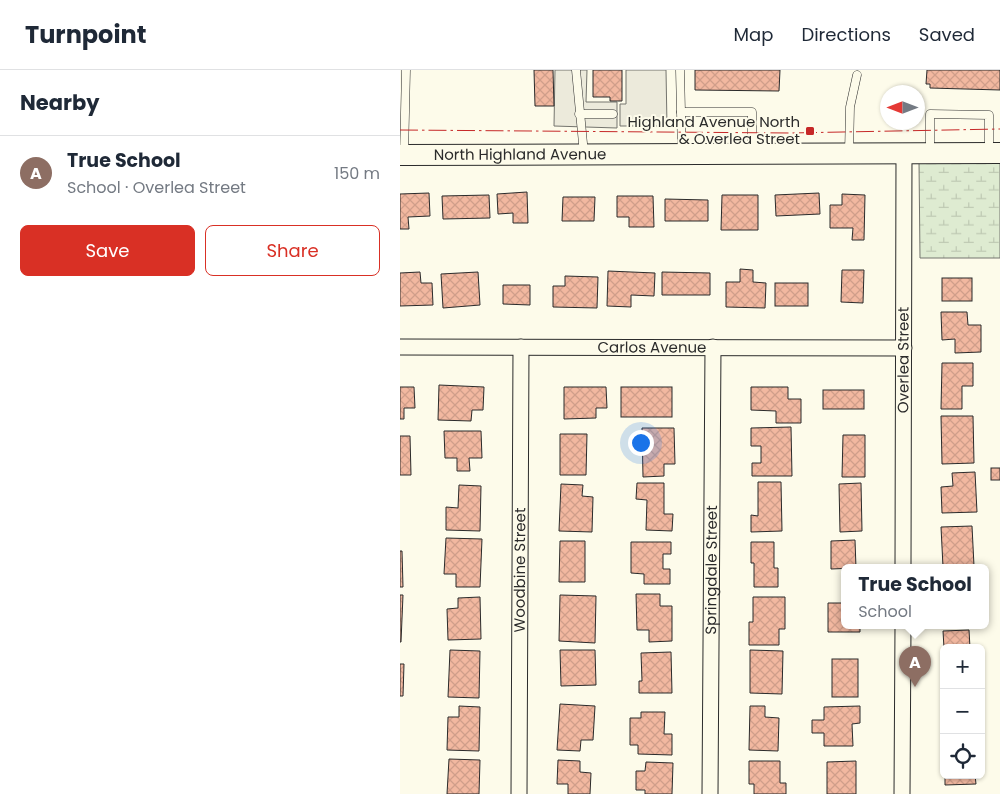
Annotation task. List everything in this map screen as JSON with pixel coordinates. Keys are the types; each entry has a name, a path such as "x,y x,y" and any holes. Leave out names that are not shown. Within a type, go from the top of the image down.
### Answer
{"street":[{"name":"Overlea Street","path":"903,564 904,153"},
{"name":"North Highland Avenue","path":"402,155 994,153"},
{"name":"Carlos Avenue","path":"400,347 904,348"},
{"name":"Woodbine Street","path":"519,794 521,347"},
{"name":"Springdale Street","path":"710,794 713,347"},
{"path":"902,794 903,629"}],"lane":[{"path":"402,155 406,70"},
{"path":"576,70 584,154"},
{"path":"680,70 682,154"},
{"path":"849,154 850,107 857,75"},
{"path":"681,112 752,112 752,154"},
{"path":"579,114 613,114"},
{"path":"930,153 930,114 989,114 994,153"}],"green space":[{"path":"1000,161 1000,258 920,258 919,162"}],"shaded area":[{"path":"555,70 587,70 586,102 617,102 617,128 554,126"},
{"path":"626,70 666,70 667,126 620,126 620,104 626,104"}],"building":[{"path":"534,70 553,70 554,106 535,106"},
{"path":"593,70 622,70 622,101 610,101 610,97 593,97"},
{"path":"695,70 780,70 779,91 695,90"},
{"path":"927,70 1000,70 1000,90 930,88 930,84 926,84"},
{"path":"527,192 528,223 513,223 513,213 498,214 497,194"},
{"path":"429,193 430,216 408,217 409,229 400,229 400,194"},
{"path":"819,193 820,214 776,216 775,195"},
{"path":"842,194 865,195 864,240 852,240 853,228 830,228 830,205 842,205"},
{"path":"489,195 490,218 443,219 442,196"},
{"path":"722,195 758,195 758,230 721,230"},
{"path":"617,196 653,196 654,227 629,227 629,217 617,217"},
{"path":"563,197 595,197 594,221 562,221"},
{"path":"665,199 708,200 708,221 665,221"},
{"path":"740,269 753,270 753,282 766,283 765,308 726,307 726,282 740,282"},
{"path":"842,270 864,270 863,303 841,302"},
{"path":"608,271 655,273 654,296 631,295 631,307 607,306"},
{"path":"420,272 421,283 432,283 433,305 400,306 400,273"},
{"path":"478,272 480,305 443,308 441,274"},
{"path":"662,272 710,273 710,295 662,295"},
{"path":"565,276 598,277 597,308 553,307 553,286 565,286"},
{"path":"942,278 972,278 972,301 942,301"},
{"path":"775,283 808,283 808,306 775,306"},
{"path":"503,285 530,285 530,305 503,304"},
{"path":"941,312 967,312 968,325 981,325 981,352 955,353 955,339 942,340"},
{"path":"942,363 973,363 973,386 962,386 962,409 941,409"},
{"path":"439,385 484,387 483,410 472,410 471,421 438,420"},
{"path":"400,387 414,387 415,408 404,408 404,419 400,419"},
{"path":"564,387 606,387 607,408 596,408 596,418 564,419"},
{"path":"621,387 672,387 672,417 621,417"},
{"path":"751,387 788,387 788,399 801,399 801,423 776,423 776,411 751,410"},
{"path":"823,390 864,390 864,409 823,409"},
{"path":"941,416 973,416 974,463 942,464"},
{"path":"791,427 792,476 752,476 752,463 761,463 761,446 751,446 751,428"},
{"path":"642,428 674,428 675,464 664,464 664,476 643,477"},
{"path":"444,431 481,431 482,458 469,458 470,471 457,471 457,458 445,458"},
{"path":"560,434 587,434 586,475 560,475"},
{"path":"843,435 865,435 865,477 842,477"},
{"path":"400,436 410,436 411,475 400,475"},
{"path":"991,468 1000,468 1000,480 991,480"},
{"path":"975,472 977,512 942,513 941,487 953,486 952,473"},
{"path":"758,482 781,482 782,531 751,532 751,515 758,516"},
{"path":"637,483 664,483 664,514 673,514 672,531 646,530 647,500 636,499"},
{"path":"861,483 862,531 840,532 839,484"},
{"path":"561,484 583,485 582,496 593,497 592,532 559,531"},
{"path":"459,485 481,486 480,531 446,530 446,507 458,508"},
{"path":"972,526 974,564 943,564 941,527"},
{"path":"446,538 482,539 480,587 456,587 456,574 444,574"},
{"path":"855,540 856,564 841,564 841,569 831,569 831,541"},
{"path":"560,541 585,541 585,582 559,582"},
{"path":"631,542 671,542 671,554 663,554 663,569 670,569 670,584 644,584 644,574 631,573"},
{"path":"751,542 774,542 774,568 778,568 778,587 754,587 754,563 751,563"},
{"path":"400,551 402,551 403,587 400,587"},
{"path":"636,594 660,594 660,606 672,606 672,641 649,642 649,630 637,630"},
{"path":"400,595 403,595 401,642 400,642"},
{"path":"560,595 596,596 595,643 559,641"},
{"path":"480,597 481,639 448,640 447,609 458,608 458,598"},
{"path":"753,597 785,597 785,629 779,629 779,645 749,645 749,622 753,622"},
{"path":"828,603 841,603 841,629 860,629 860,632 828,632"},
{"path":"969,630 970,644 944,644 943,631"},
{"path":"450,650 480,651 479,698 448,697"},
{"path":"560,650 595,650 596,685 561,686"},
{"path":"750,650 783,651 782,694 750,693"},
{"path":"671,652 672,693 639,693 639,681 642,681 641,653"},
{"path":"832,659 858,659 858,697 832,697"},
{"path":"400,664 404,664 403,696 400,696"},
{"path":"560,704 595,706 593,740 581,740 580,751 557,750"},
{"path":"459,706 480,707 479,751 447,750 448,717 459,717"},
{"path":"750,706 765,706 765,717 779,718 778,751 749,750"},
{"path":"860,706 860,723 852,724 853,746 824,746 824,733 812,733 812,720 824,720 824,707"},
{"path":"641,712 665,712 664,734 672,734 672,755 638,754 638,745 630,745 630,718 641,718"},
{"path":"449,759 480,760 479,794 447,794"},
{"path":"558,760 580,761 580,772 591,773 590,794 568,794 568,784 557,784"},
{"path":"749,761 780,761 780,783 786,783 786,794 754,794 754,784 749,784"},
{"path":"856,761 856,794 827,794 827,762"},
{"path":"646,762 673,763 672,794 645,794 645,790 636,790 636,771 645,771"},
{"path":"945,779 975,779 976,784 945,785"}],"power":[{"path":"400,130 790,133 1000,129"}],"place":[{"name":"Highland Avenue North & Overlea Street","path":"810,131"},
{"name":"True School","path":"915,687"}]}
